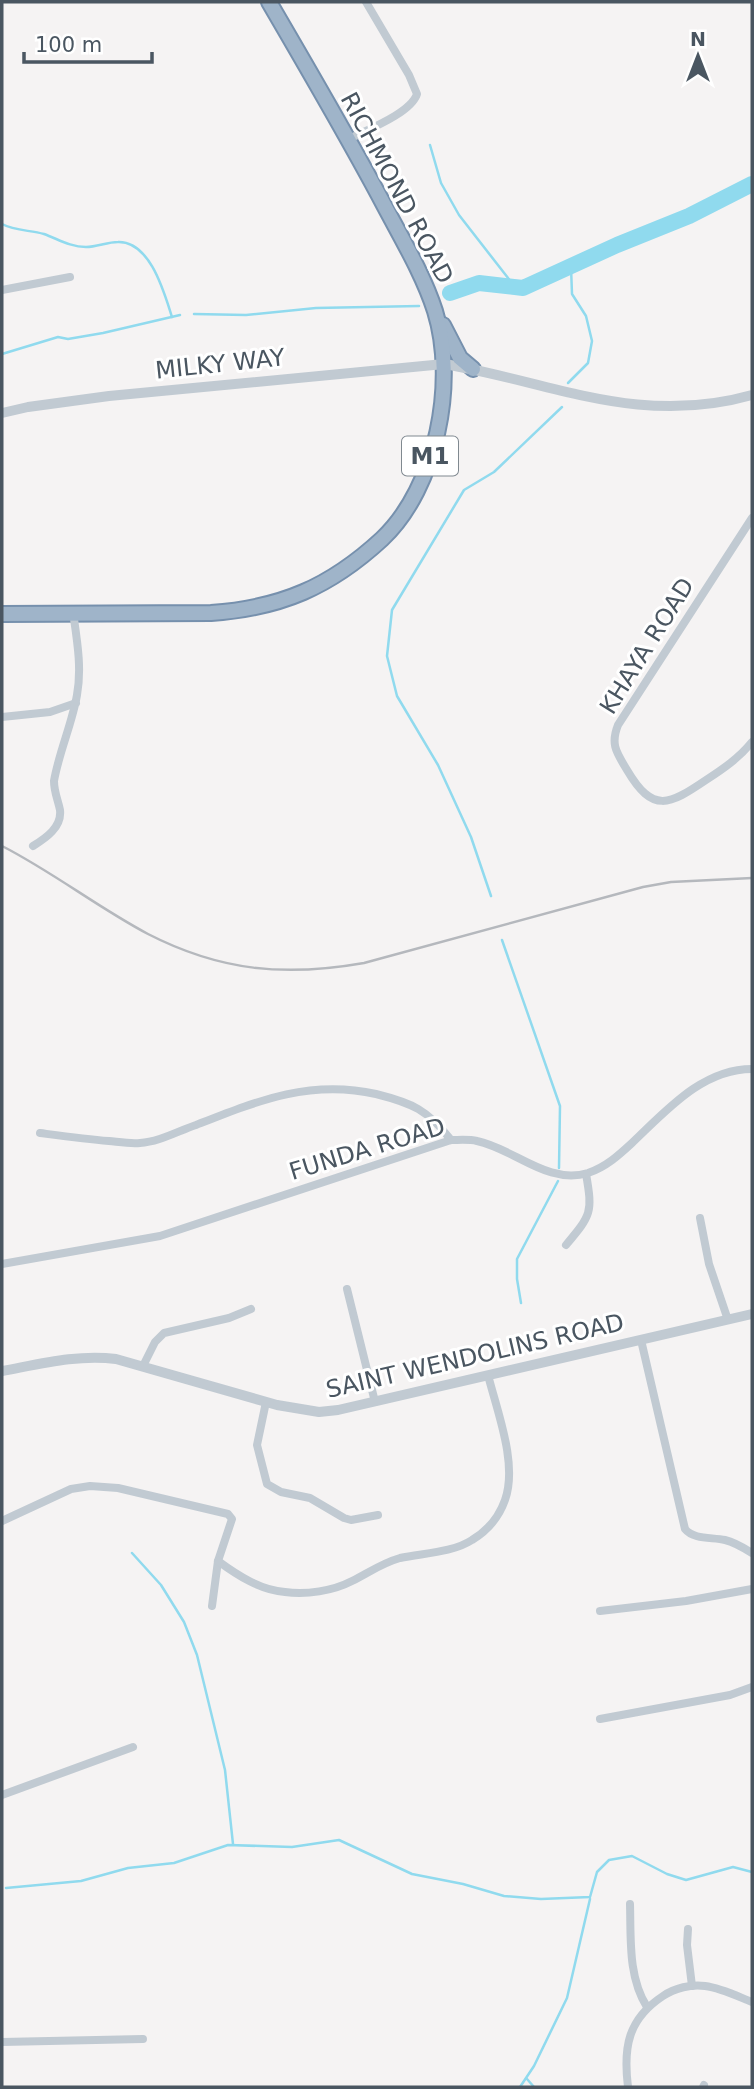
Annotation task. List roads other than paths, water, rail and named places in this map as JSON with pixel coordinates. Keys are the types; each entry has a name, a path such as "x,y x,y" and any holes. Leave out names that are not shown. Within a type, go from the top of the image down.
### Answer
{"highway":[{"name":"RICHMOND ROAD","path":"2,614 211,612 243,610 275,603 310,590 361,559 390,531 418,488 435,441 441,408 444,364 435,312 412,258 349,139 269,2"},
{"path":"435,312 460,358 473,369"}],"street":[{"path":"349,139 406,108 418,94 366,2"},
{"path":"2,290 70,277"},
{"name":"MILKY WAY","path":"2,413 109,396 444,364 561,392 641,406 710,405 752,395"},
{"name":"KHAYA ROAD","path":"752,518 618,725 614,740 615,748 640,789 653,799 664,802 681,797 733,762 752,742"},
{"path":"33,846 52,831 59,818 54,781 76,703 79,671 73,612"},
{"path":"2,717 50,712 76,703"},
{"path":"566,1245 580,1231 586,1219 590,1199 586,1174 614,1160 664,1113 703,1082 737,1070 752,1069"},
{"path":"40,1133 139,1144 266,1099 317,1088 338,1088 410,1103 437,1122 451,1140"},
{"name":"FUNDA ROAD","path":"2,1264 173,1232 451,1140 477,1141 490,1145 560,1175 586,1174"},
{"path":"700,1218 709,1265 728,1320"},
{"path":"348,1289 375,1402"},
{"path":"143,1366 155,1342 164,1333 229,1318 251,1309"},
{"name":"SAINT WENDOLINS ROAD","path":"2,1371 76,1358 116,1359 266,1402 319,1412 375,1402 752,1314"},
{"path":"641,1340 685,1529 695,1536 728,1541 752,1553"},
{"path":"218,1561 251,1582 285,1592 306,1593 350,1582 399,1558 464,1545 488,1527 497,1516 509,1487 510,1469 488,1375"},
{"path":"266,1402 257,1445 267,1484 281,1492 310,1498 351,1520 378,1515"},
{"path":"2,1521 71,1489 99,1486 228,1514 232,1519 218,1561 212,1606"},
{"path":"600,1611 687,1601 752,1589"},
{"path":"600,1719 730,1695 752,1686"},
{"path":"2,1795 133,1748"},
{"path":"630,1904 631,1952 635,1979 639,1994 647,2007"},
{"path":"688,1929 687,1945 692,1986"},
{"path":"628,2087 627,2046 631,2032 647,2007 667,1993 692,1986 719,1989 752,2002"},
{"path":"2,2042 143,2039"}],"waterway":[{"path":"430,145 441,183 459,215 515,287"},
{"path":"450,293 479,283 523,288 689,216 752,184"},
{"path":"2,224 44,234 80,247 114,242 129,244 139,250 154,270 172,317"},
{"path":"568,383 588,363 592,341 586,316 572,294 571,267"},
{"path":"194,314 246,315 316,308 419,306"},
{"path":"2,354 58,337 68,339 103,333 180,315"},
{"path":"491,896 471,837 438,765 397,696 387,656 392,610 464,490 494,472 562,407"},
{"path":"502,940 560,1106 559,1168"},
{"path":"521,1303 517,1259 558,1181"},
{"path":"132,1553 161,1585 184,1622 197,1655 225,1770 233,1844"},
{"path":"6,1888 81,1881 128,1868 174,1863 228,1845 292,1847 339,1840 412,1874 463,1884 504,1896 541,1899 590,1897 597,1872 609,1860 632,1856 667,1874 686,1880 733,1867 752,1872"},
{"path":"520,2087 534,2066 567,1998 590,1899"},
{"path":"527,2079 534,2087"}],"railway":[{"path":"2,846 148,934 201,956 253,968 280,970 307,970 364,963 643,887 671,882 752,878"}]}
